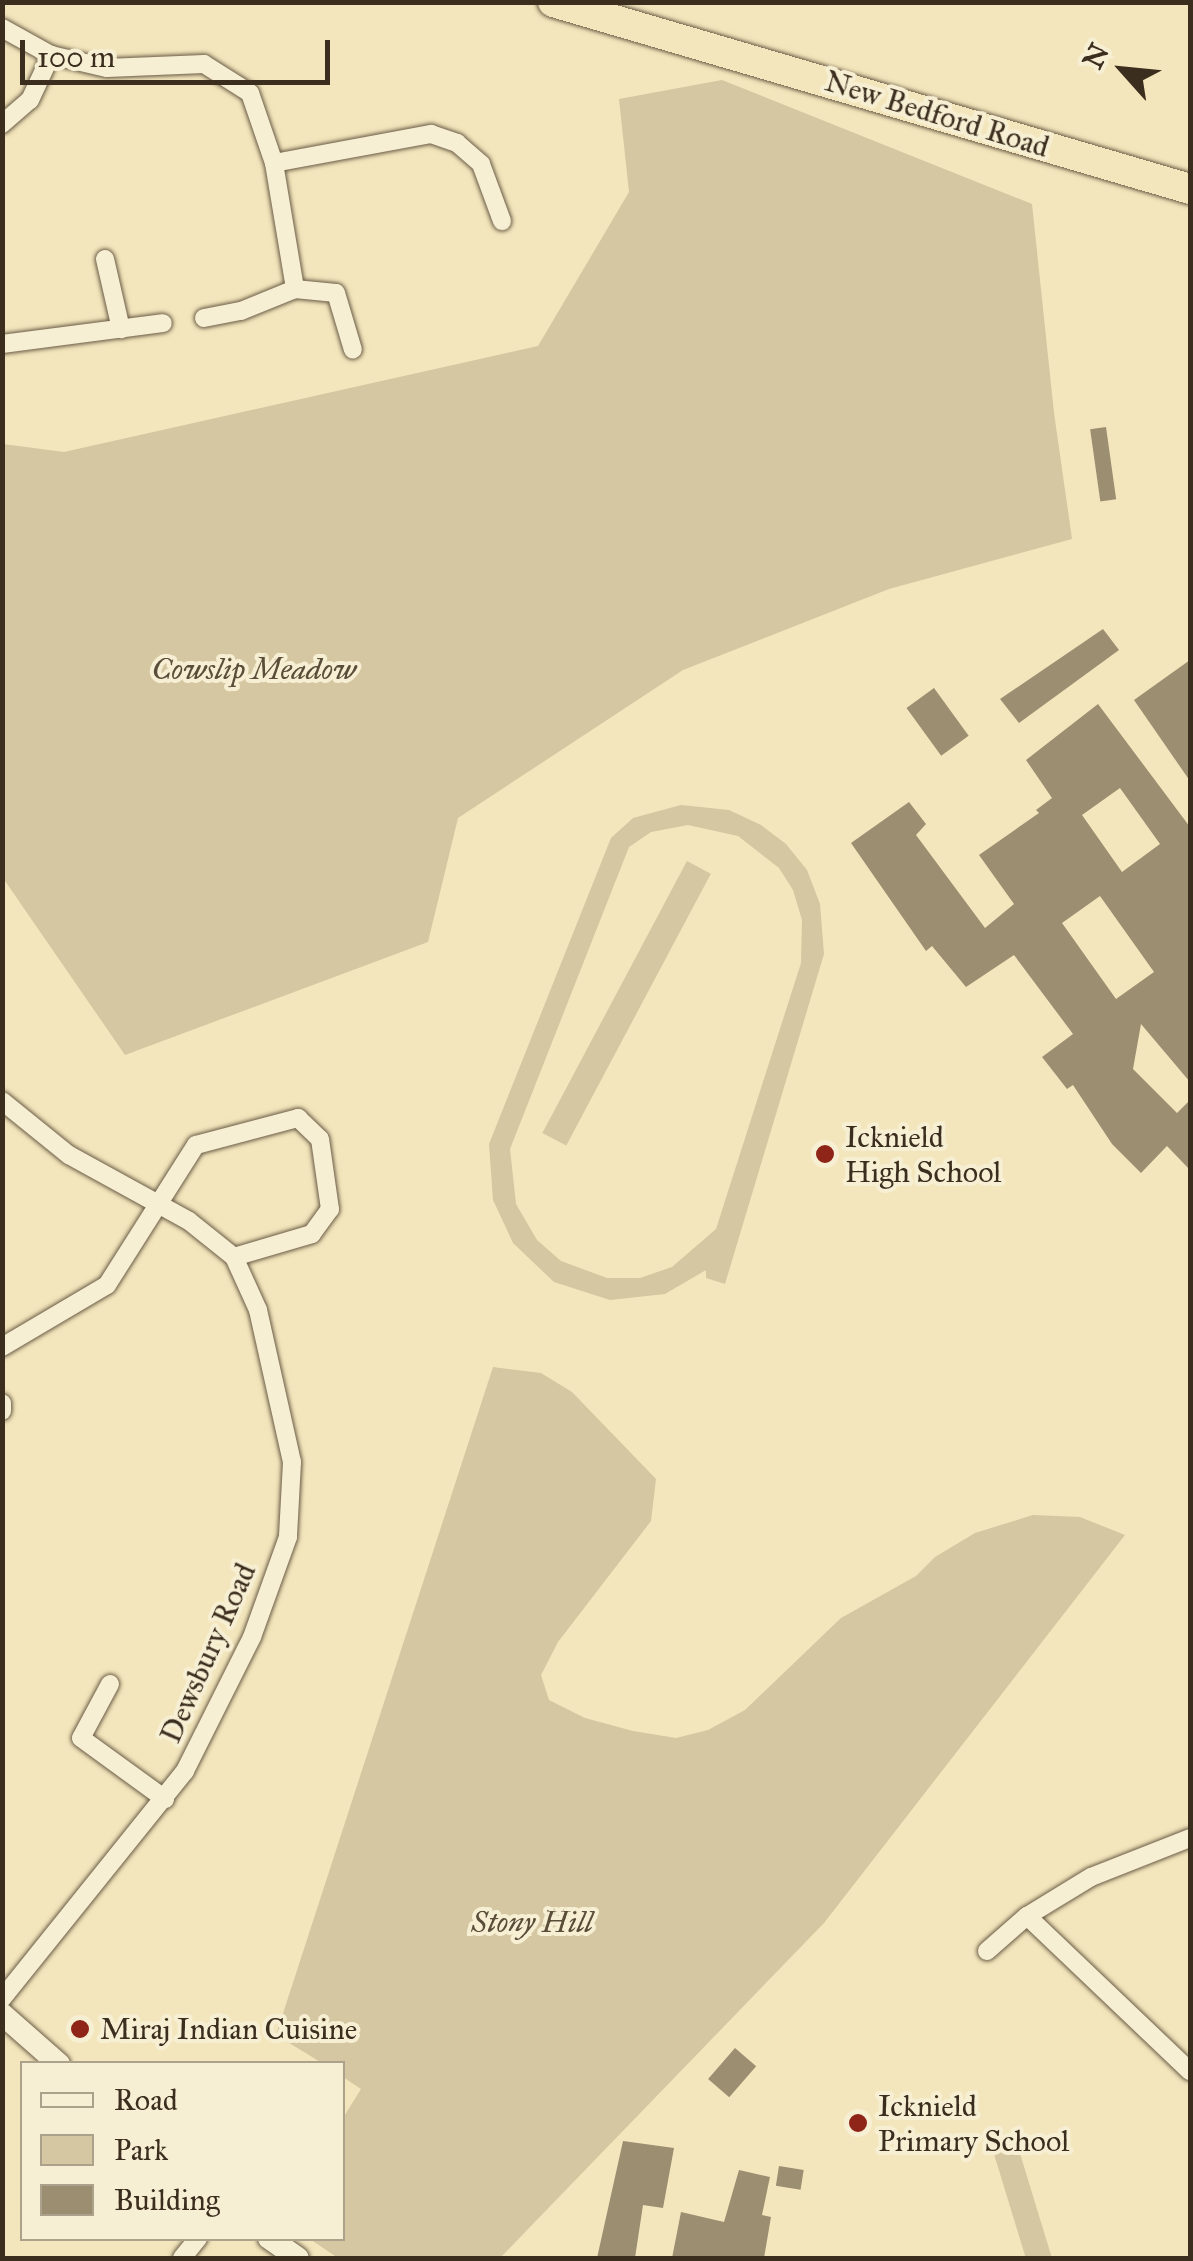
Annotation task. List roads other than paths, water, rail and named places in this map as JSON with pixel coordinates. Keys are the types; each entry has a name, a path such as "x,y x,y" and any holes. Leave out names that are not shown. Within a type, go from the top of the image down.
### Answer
{"highway":[{"name":"New Bedford Road","path":"553,2 1190,190"}],"street":[{"path":"2,28 51,55 107,68 204,64 250,93 274,163 295,289"},
{"path":"2,124 30,100 51,55"},
{"path":"274,163 431,134 457,143 481,164 502,221"},
{"path":"105,259 122,329"},
{"path":"204,318 241,311 295,289 336,294 353,350"},
{"path":"2,344 163,323"},
{"name":"Dewsbury Road","path":"2,1101 69,1155 189,1221 234,1257 258,1310 292,1462 288,1537 252,1636 165,1800 2,1999"},
{"path":"2,1346 107,1286 196,1145 298,1118 320,1138 330,1209 312,1234 234,1257"},
{"path":"2,1402 2,1411"},
{"path":"110,1684 81,1738 165,1800"},
{"path":"987,1951 1027,1916 1091,1878 1190,1838"},
{"path":"1027,1916 1190,2071"},
{"path":"2,2014 57,2061"},
{"path":"272,2241 298,2258"}],"place":[{"name":"Icknield High School","path":"825,1154"},
{"name":"Miraj Indian Cuisine","path":"80,2029"},
{"name":"Icknield Primary School","path":"858,2123"}],"park label":[{"name":"Cowslip Meadow","path":"254,669"},
{"name":"Stony Hill","path":"532,1922"}]}
